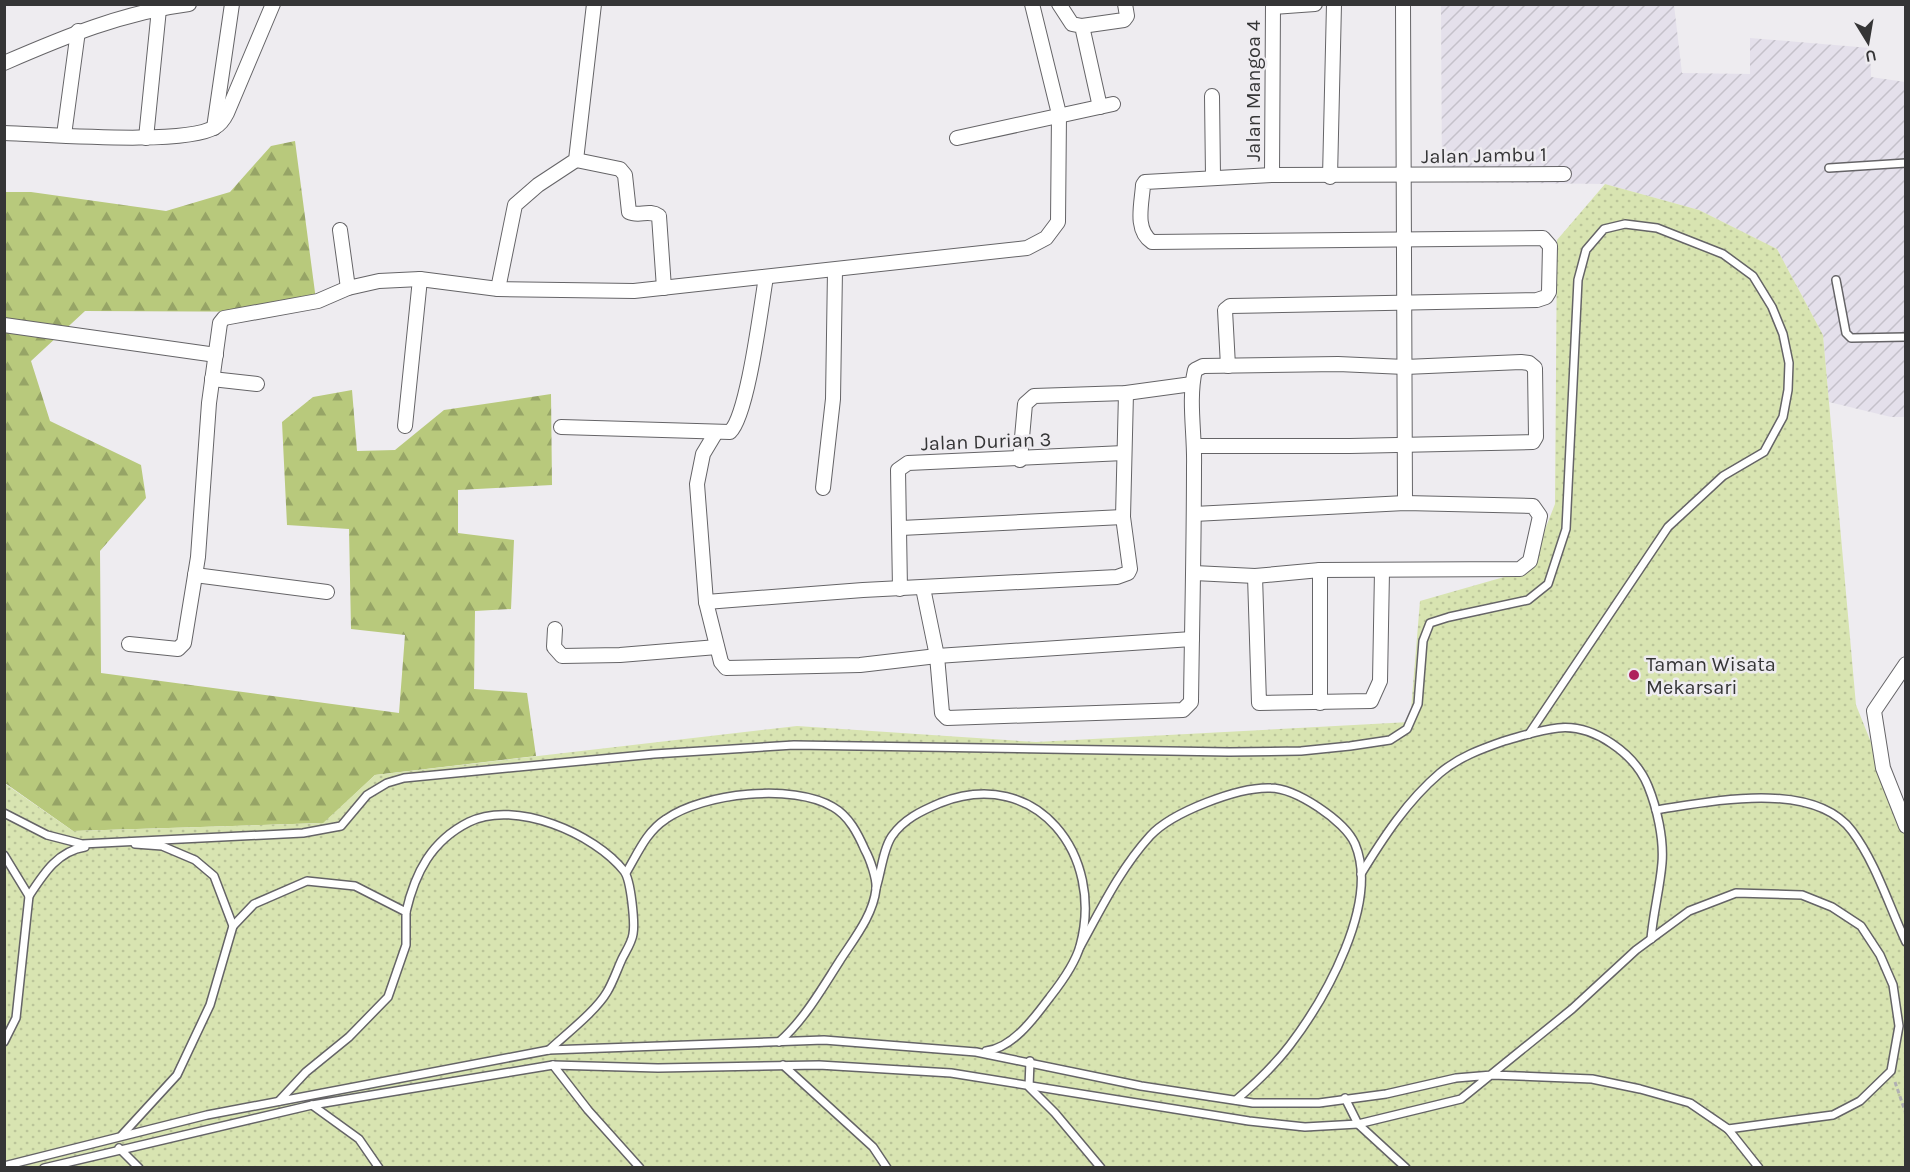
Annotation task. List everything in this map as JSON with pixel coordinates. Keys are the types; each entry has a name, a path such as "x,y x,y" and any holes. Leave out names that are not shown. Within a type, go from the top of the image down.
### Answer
{"street":[{"path":"4,63 78,31 159,9 189,4"},
{"path":"214,128 232,4"},
{"path":"4,133 146,138 198,133 214,128 227,113 273,4"},
{"path":"576,160 594,4"},
{"path":"129,644 182,647 195,575 212,379 220,323 224,318 318,301 348,288 379,281 420,279 498,289 634,291 1027,248 1046,238 1058,222 1059,114 1032,4"},
{"path":"1059,4 1072,24 1082,26 1124,20 1127,16 1125,4"},
{"path":"1273,6 1315,4"},
{"path":"1330,177 1334,4"},
{"path":"1403,4 1405,503"},
{"name":"Jalan Mangoa 4","path":"1272,175 1273,6"},
{"path":"146,138 159,9"},
{"path":"957,138 1007,129 1059,114 1107,105 1082,26"},
{"path":"64,135 78,31"},
{"path":"1212,96 1214,176"},
{"path":"498,289 515,205 538,185 576,160 620,169 625,175 630,212 634,214 646,212 659,216 663,288"},
{"name":"Jalan Jambu 1","path":"1403,240 1152,242 1145,237 1141,229 1143,183 1214,176 1564,174"},
{"path":"340,230 348,288"},
{"path":"1228,366 1225,310 1230,306 1537,300 1546,297 1549,292 1550,246 1543,238 1403,240"},
{"path":"823,488 833,399 835,270"},
{"path":"561,427 716,434 730,432 739,413 751,367 766,277"},
{"path":"405,426 420,279"},
{"path":"4,325 216,355"},
{"path":"923,588 937,656 942,713 947,718 1183,710 1191,702 1195,446 1192,384 1195,370 1203,366 1338,364 1406,367 1529,363 1535,373 1536,437 1533,442 1350,446 1195,446"},
{"path":"212,379 257,384"},
{"path":"1020,460 1025,404 1034,396 1126,393 1192,384"},
{"path":"706,602 1124,575 1130,569 1123,516 1126,393"},
{"path":"716,434 703,454 697,484 706,602 722,664 729,668 860,664 937,656 1192,639"},
{"name":"Jalan Durian 3","path":"900,589 901,528 898,470 903,466 1124,453"},
{"path":"1194,514 1405,503 1533,506 1540,516 1530,561 1521,569 1320,570 1255,576 1194,573"},
{"path":"901,528 1123,516"},
{"path":"1320,570 1320,703"},
{"path":"1255,576 1259,703 1371,701 1380,681 1382,571"},
{"path":"195,575 327,592"},
{"path":"555,629 554,647 562,656 717,647"},
{"path":"1905,664 1874,711 1883,768 1905,826"}],"lane":[{"path":"1829,168 1905,163"},
{"path":"4,813 47,835 82,844 112,844 162,838 303,832 340,826 367,795 387,783 404,778 654,754 794,745 1289,752 1390,740 1407,729 1418,704 1423,640 1430,623 1449,616 1528,600 1548,584 1566,529 1578,280 1586,250 1604,229 1625,224 1658,228 1723,254 1753,276 1772,307 1784,334 1789,363 1788,390 1783,417 1764,452 1723,476 1668,527 1529,734"},
{"path":"1836,280 1846,333 1851,339 1905,337"},
{"path":"1361,874 1383,838 1440,773 1473,751 1529,734 1560,728 1595,734 1625,753 1648,785 1656,810 1662,862 1651,939"},
{"path":"976,1052 994,1050 1029,1025 1061,982 1118,879 1151,835 1183,811 1233,794 1271,788 1307,800 1334,820 1354,843 1361,874 1360,898 1350,935 1316,1005 1290,1045 1261,1079 1236,1100"},
{"path":"549,1050 607,994 633,934 626,873 649,832 684,807 746,794 795,795 820,800 835,808 856,830 867,854 876,888"},
{"path":"779,1042 795,1028 865,922 890,838 904,822 924,810 954,798 978,794 1006,797 1028,803 1058,826 1077,862 1085,902 1080,947"},
{"path":"1656,810 1762,797 1788,799 1828,812 1851,830 1871,867 1905,942"},
{"path":"278,1101 306,1072 349,1037 388,997 406,945 406,912 414,879 428,857 450,835 470,821 510,815 554,823 601,848 626,873"},
{"path":"4,1042 16,1018 29,896 40,878 68,849 131,844 162,846 195,860 213,876 233,926"},
{"path":"4,855 29,896"},
{"path":"122,1136 177,1075 210,1005 233,926 254,904 308,881 355,886 406,912"},
{"path":"44,1167 312,1105 553,1065 658,1068 783,1065 951,1073 1029,1088 1249,1121 1305,1127 1358,1124 1461,1099 1651,939 1689,911 1736,893 1802,895 1832,907 1861,926 1880,955 1893,985 1899,1026 1891,1071 1860,1101 1833,1115 1728,1129"},
{"path":"4,1166 122,1136 278,1101 549,1050 824,1040 976,1052 1030,1061 1141,1086 1236,1100 1319,1103 1386,1094 1456,1078 1492,1075 1592,1079 1690,1103 1728,1129 1759,1167"},
{"path":"1030,1061 1029,1088 1055,1113 1101,1167"},
{"path":"553,1065 588,1110 640,1167"},
{"path":"783,1065 873,1147 886,1167"},
{"path":"1345,1098 1358,1124 1406,1167"},
{"path":"312,1105 359,1139 379,1167"},
{"path":"119,1148 139,1167"}],"path":[{"path":"1891,1071 1905,1114"}],"shaded area":[{"path":"1441,5 1674,5 1682,73 1750,74 1750,38 1870,48 1871,77 1905,82 1905,417 1891,417 1829,402 1823,335 1777,249 1699,210 1605,184 1442,182"}],"green space":[{"path":"295,141 316,300 293,312 85,311 31,361 50,421 141,465 146,498 100,551 101,673 399,713 405,635 351,629 349,529 287,525 282,422 313,397 352,390 357,451 395,450 444,410 551,394 552,485 458,490 458,533 514,540 511,609 475,611 474,689 527,693 536,756 375,775 324,823 73,831 5,783 5,192 31,192 166,211 230,192 271,146"},
{"name":"Taman Wisata Mekarsari","path":"1605,184 1699,210 1777,249 1823,335 1856,705 1905,827 1905,1167 5,1167 4,783 73,831 323,823 375,775 797,726 1036,742 1410,722 1420,601 1529,570 1555,504 1557,240"}],"place":[{"name":"Taman Wisata Mekarsari","path":"1634,675"}]}
